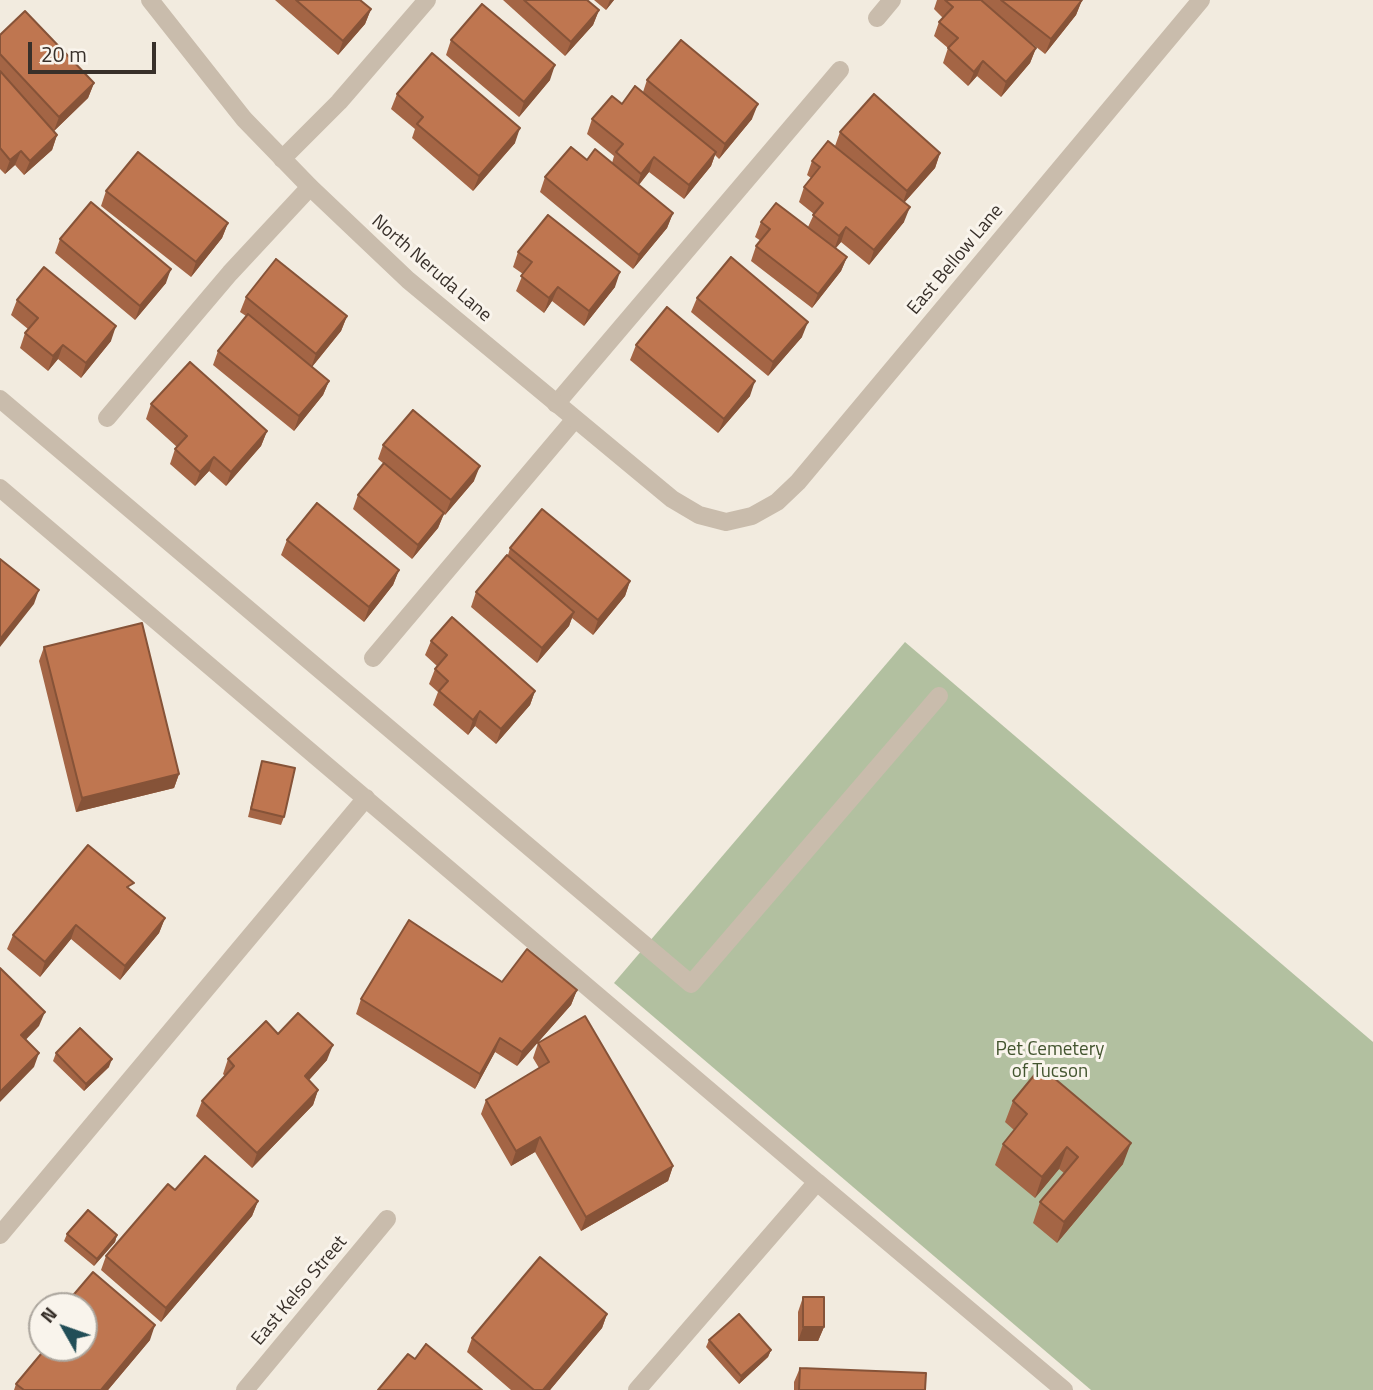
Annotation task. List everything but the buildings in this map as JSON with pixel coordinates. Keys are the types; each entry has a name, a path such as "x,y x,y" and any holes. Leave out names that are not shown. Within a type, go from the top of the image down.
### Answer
{"street":[{"name":"North Neruda Lane","path":"150,0 211,81 282,159 408,280 672,499 699,515 726,522"},
{"path":"282,159 339,102 427,0"},
{"path":"877,18 892,0"},
{"name":"East Bellow Lane","path":"726,522 752,516 777,502 798,482 1201,0"},
{"path":"556,404 840,71"},
{"path":"107,418 230,273 310,187"},
{"path":"0,399 691,984 939,696"},
{"path":"373,659 575,419"},
{"path":"0,488 1063,1390"},
{"path":"0,1235 366,798"},
{"path":"637,1390 817,1182"},
{"name":"East Kelso Street","path":"245,1390 387,1219"}],"green space":[{"name":"Pet Cemetery of Tucson","path":"905,642 1373,1042 1373,1390 1091,1390 614,983"}]}
